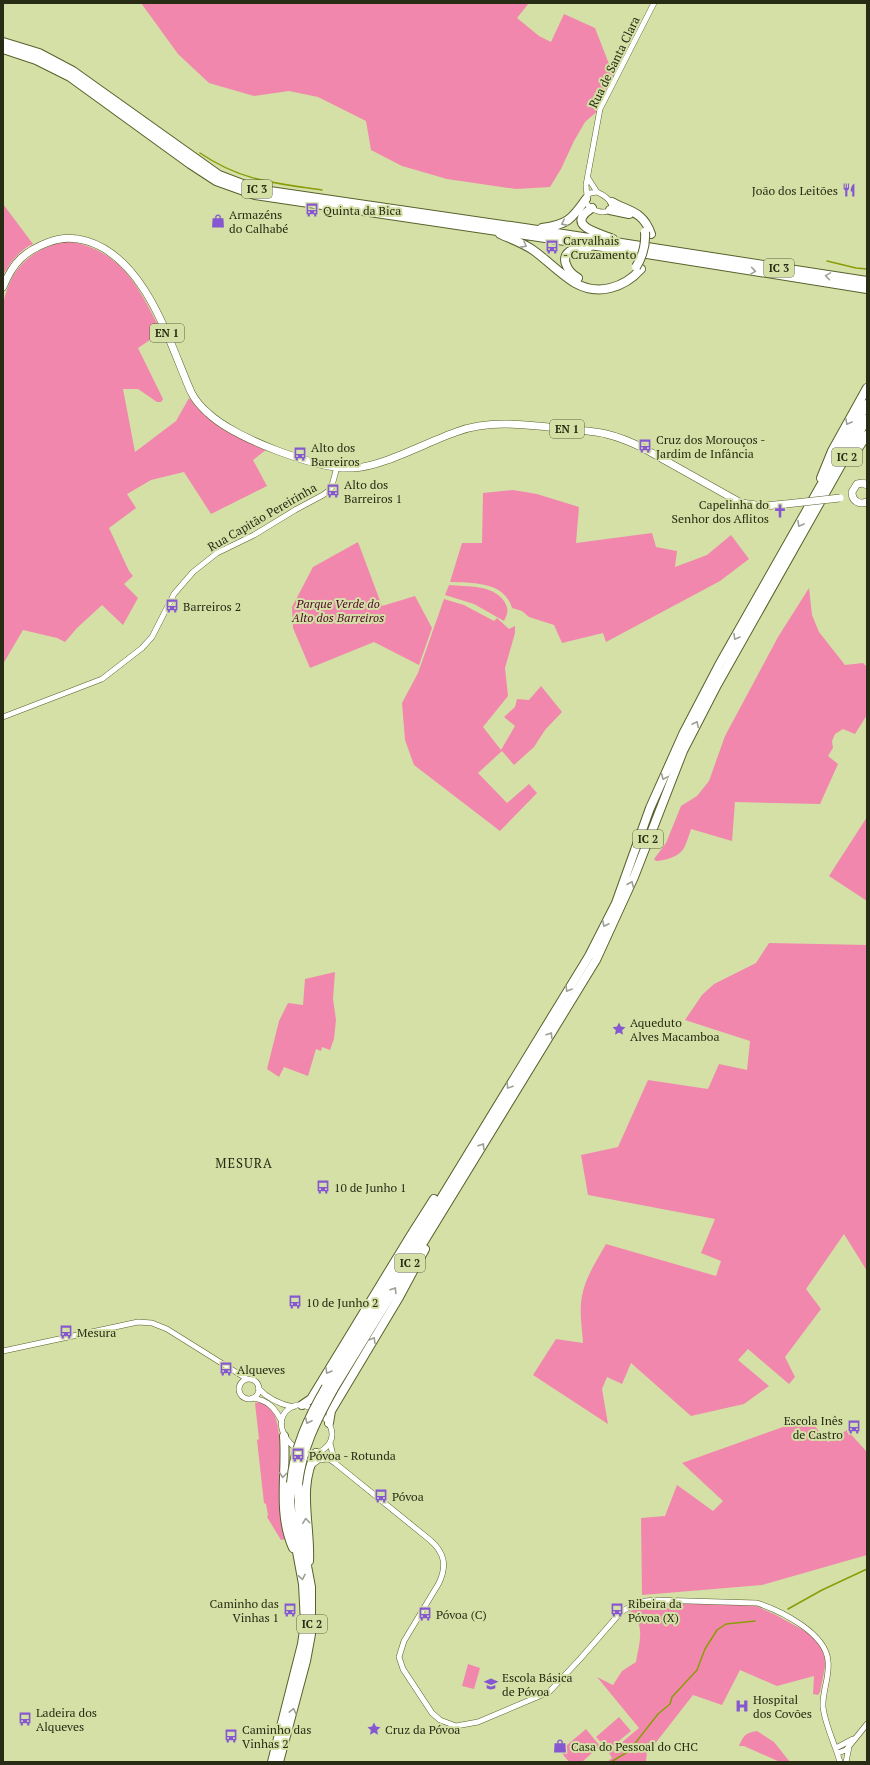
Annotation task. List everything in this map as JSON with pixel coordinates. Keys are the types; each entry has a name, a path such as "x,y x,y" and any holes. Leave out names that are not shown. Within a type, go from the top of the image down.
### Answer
{"highway":[{"name":"IC 3","path":"3,42 39,53 73,71 219,175 238,183 274,192 531,229 867,282"},
{"name":"IC 3","path":"3,49 36,60 70,77 190,164 216,181 235,189 273,199 488,229 867,289"},
{"path":"531,229 556,227 564,224 574,216 586,197"},
{"path":"488,229 526,246 567,277 586,288 603,290 613,288 632,278 639,268 648,233 634,217 611,206"},
{"path":"592,208 582,218 581,222 584,226 590,231 631,245"},
{"path":"599,247 576,248 571,251 565,259 565,265 568,271 583,282 601,285 611,284 626,277 639,268"},
{"path":"814,498 832,451 867,388"},
{"name":"IC 2","path":"272,1762 302,1644 306,1607 293,1530 290,1501 294,1483 300,1470 308,1441 330,1389 463,1162 589,956 616,903 650,808 684,732 719,665 867,404"},
{"name":"IC 2","path":"330,1389 462,1179 596,960 634,877 682,751 867,419"},
{"path":"826,494 867,435"},
{"path":"302,1405 311,1399 411,1235 448,1179 463,1162"},
{"path":"329,1423 331,1411 398,1299 462,1179"},
{"path":"284,1436 285,1452 282,1490 284,1516 289,1538 299,1563"},
{"path":"309,1574 310,1551 306,1514 306,1487 310,1467 317,1453"},
{"name":"IC 2","path":"279,1762 306,1661 311,1634 312,1594 300,1529 294,1483"}],"main road":[{"name":"EN 1","path":"3,287 6,278 20,258 29,250 66,237 96,244 120,259 147,295 168,334 190,392 208,414 234,430 274,449 326,466 354,468 368,466 392,458 458,431 489,425 515,424 606,434 643,448 741,503 764,506 840,498 854,500 861,504 867,502"},
{"name":"EN 1","path":"840,498 852,492 857,484 867,485"},
{"path":"852,492 854,500"}],"street":[{"name":"Rua de Santa Clara","path":"586,197 586,189 600,109 654,3"},
{"path":"588,178 597,192 609,198 611,206 603,212 592,208 586,203 586,197 590,193 597,192"},
{"name":"Rua Capitão Pereirinha","path":"3,717 102,679 142,648 152,637 174,594 193,572 217,553 254,535 327,492 333,485 337,467"},
{"path":"3,1352 78,1334 144,1322 159,1325 239,1374 244,1380 254,1381 258,1388 266,1396 276,1402 293,1406 302,1405 318,1410 329,1423 331,1432 330,1442 335,1463"},
{"path":"244,1380 239,1390 241,1395 246,1398 260,1399 271,1405 277,1411 282,1422 284,1436 295,1448 309,1453 317,1453 335,1463 430,1540 441,1552 444,1560 443,1575 404,1641 399,1657 403,1669 426,1707 440,1720 449,1724 467,1725 539,1697 556,1685 621,1612 638,1602 654,1600 740,1601 768,1606 805,1628 815,1635 823,1644 829,1662 823,1695 823,1706 840,1762"},
{"path":"252,1398 257,1394 258,1388"},
{"path":"282,1422 285,1413 293,1406"},
{"path":"317,1453 326,1448 330,1442"},
{"path":"310,1467 319,1460 328,1459"},
{"path":"837,1750 843,1752 867,1724"},
{"path":"837,1750 854,1738"},
{"path":"846,1762 849,1746"}],"green space":[{"path":"141,3 529,3 517,18 539,36 551,42 564,14 595,28 609,64 605,66 615,77 600,109 585,122 550,187 516,189 447,179 402,166 371,150 366,121 318,97 289,91 254,96 209,83 178,54"},
{"path":"3,204 33,244 19,253 3,275"},
{"path":"67,241 86,246 102,253 116,262 137,287 163,335 150,340 138,348 163,399 161,402 157,402 138,389 123,389 135,452 176,421 189,398 206,416 215,422 267,449 253,460 267,486 211,514 184,472 151,480 127,494 136,508 109,528 129,571 133,576 124,584 138,598 123,625 102,605 77,628 65,642 57,638 23,630 3,664 3,306 10,281 23,263 42,249"},
{"path":"513,490 537,494 579,507 576,543 652,533 656,547 677,551 675,567 707,555 731,535 749,559 720,581 606,642 603,633 562,643 554,625 529,617 522,611 512,608 508,599 495,588 486,585 450,582 462,543 482,543 483,493"},
{"name":"Parque Verde do Alto dos Barreiros","path":"358,542 382,606 415,596 432,628 419,665 374,642 310,668 293,628 292,607 313,567"},
{"path":"449,585 479,587 493,592 504,601 507,606 507,613 504,621 474,604 445,595"},
{"path":"809,588 812,615 819,632 845,665 863,663 867,667 867,715 855,734 843,729 835,734 832,741 833,748 828,756 838,764 820,804 735,802 732,841 691,829 682,851 672,858 656,861 654,859 666,843 681,806 697,796 709,781 725,736 778,637"},
{"path":"444,599 464,605 494,621 497,618 509,629 515,626 515,633 505,668 508,696 483,727 501,750 515,726 504,717 515,707 517,699 529,700 541,686 562,712 545,730 534,747 514,765 502,751 478,773 507,803 529,784 537,793 500,831 414,765 405,740 402,703 418,673"},
{"path":"867,817 867,901 829,876"},
{"path":"769,943 867,945 867,1271 844,1234 806,1289 821,1309 785,1357 795,1377 789,1384 748,1349 738,1360 769,1386 744,1404 691,1416 631,1363 622,1384 607,1377 602,1389 608,1424 533,1375 556,1339 583,1343 581,1319 582,1296 592,1269 606,1244 716,1276 721,1261 701,1253 715,1219 588,1195 581,1155 618,1147 648,1080 708,1089 719,1064 747,1070 750,1041 685,1020 702,995 714,984 756,963"},
{"path":"335,972 333,999 336,1020 334,1039 330,1050 322,1047 321,1051 316,1049 308,1076 284,1067 279,1077 267,1069 279,1021 288,1003 303,1005 305,979"},
{"path":"255,1403 266,1404 273,1411 277,1423 280,1454 279,1491 286,1539 281,1540 267,1517 268,1515 266,1504 264,1503 257,1440 259,1439"},
{"path":"808,1418 828,1442 847,1430 867,1452 867,1555 762,1585 642,1595 641,1518 665,1516 677,1485 713,1511 723,1501 682,1463"},
{"path":"654,1603 756,1606 776,1615 803,1630 813,1637 821,1646 826,1662 820,1692 818,1695 813,1694 814,1676 777,1686 740,1670 722,1705 693,1695 647,1752 646,1761 607,1762 612,1758 609,1753 639,1728 597,1677 613,1685 622,1671 636,1662 640,1629 635,1618 630,1615 629,1612 639,1606"},
{"path":"468,1664 480,1668 474,1689 462,1686"},
{"path":"619,1717 631,1731 608,1750 596,1737"},
{"path":"586,1729 600,1746 582,1762 569,1762 560,1751"},
{"path":"757,1731 774,1742 790,1762 780,1762 744,1746 739,1746 745,1735"}],"waterway":[{"path":"200,153 230,170 244,175 274,183 322,190"},
{"path":"827,261 867,269"},
{"path":"788,1609 822,1590 867,1569"},
{"path":"611,1762 629,1751 658,1714 670,1704 672,1697 697,1670 705,1649 717,1630 726,1624 755,1621"}],"place":[{"name":"João dos Leitões","path":"849,190"},
{"name":"Quinta da Bica","path":"312,210"},
{"name":"Armazéns do Calhabé","path":"218,221"},
{"name":"Carvalhais - Cruzamento","path":"552,247"},
{"name":"Cruz dos Morouços - Jardim de Infância","path":"645,446"},
{"name":"Alto dos Barreiros","path":"300,454"},
{"name":"Alto dos Barreiros 1","path":"333,491"},
{"name":"Capelinha do Senhor dos Aflitos","path":"780,511"},
{"name":"Barreiros 2","path":"172,606"},
{"name":"Aqueduto Alves Macamboa","path":"619,1029"},
{"name":"10 de Junho 1","path":"323,1187"},
{"name":"10 de Junho 2","path":"295,1302"},
{"name":"Mesura","path":"66,1332"},
{"name":"Alqueves","path":"226,1369"},
{"name":"Escola Inês de Castro","path":"854,1427"},
{"name":"Póvoa - Rotunda","path":"298,1455"},
{"name":"Póvoa","path":"381,1496"},
{"name":"Caminho das Vinhas 1","path":"290,1610"},
{"name":"Ribeira da Póvoa (X)","path":"617,1610"},
{"name":"Póvoa (C)","path":"425,1614"},
{"name":"Escola Básica de Póvoa","path":"491,1684"},
{"name":"Hospital dos Covões","path":"742,1706"},
{"name":"Ladeira dos Alqueves","path":"25,1719"},
{"name":"Cruz da Póvoa","path":"374,1729"},
{"name":"Caminho das Vinhas 2","path":"231,1736"},
{"name":"Casa do Pessoal do CHC","path":"560,1746"}],"district":[{"name":"MESURA","path":"244,1163"}]}
